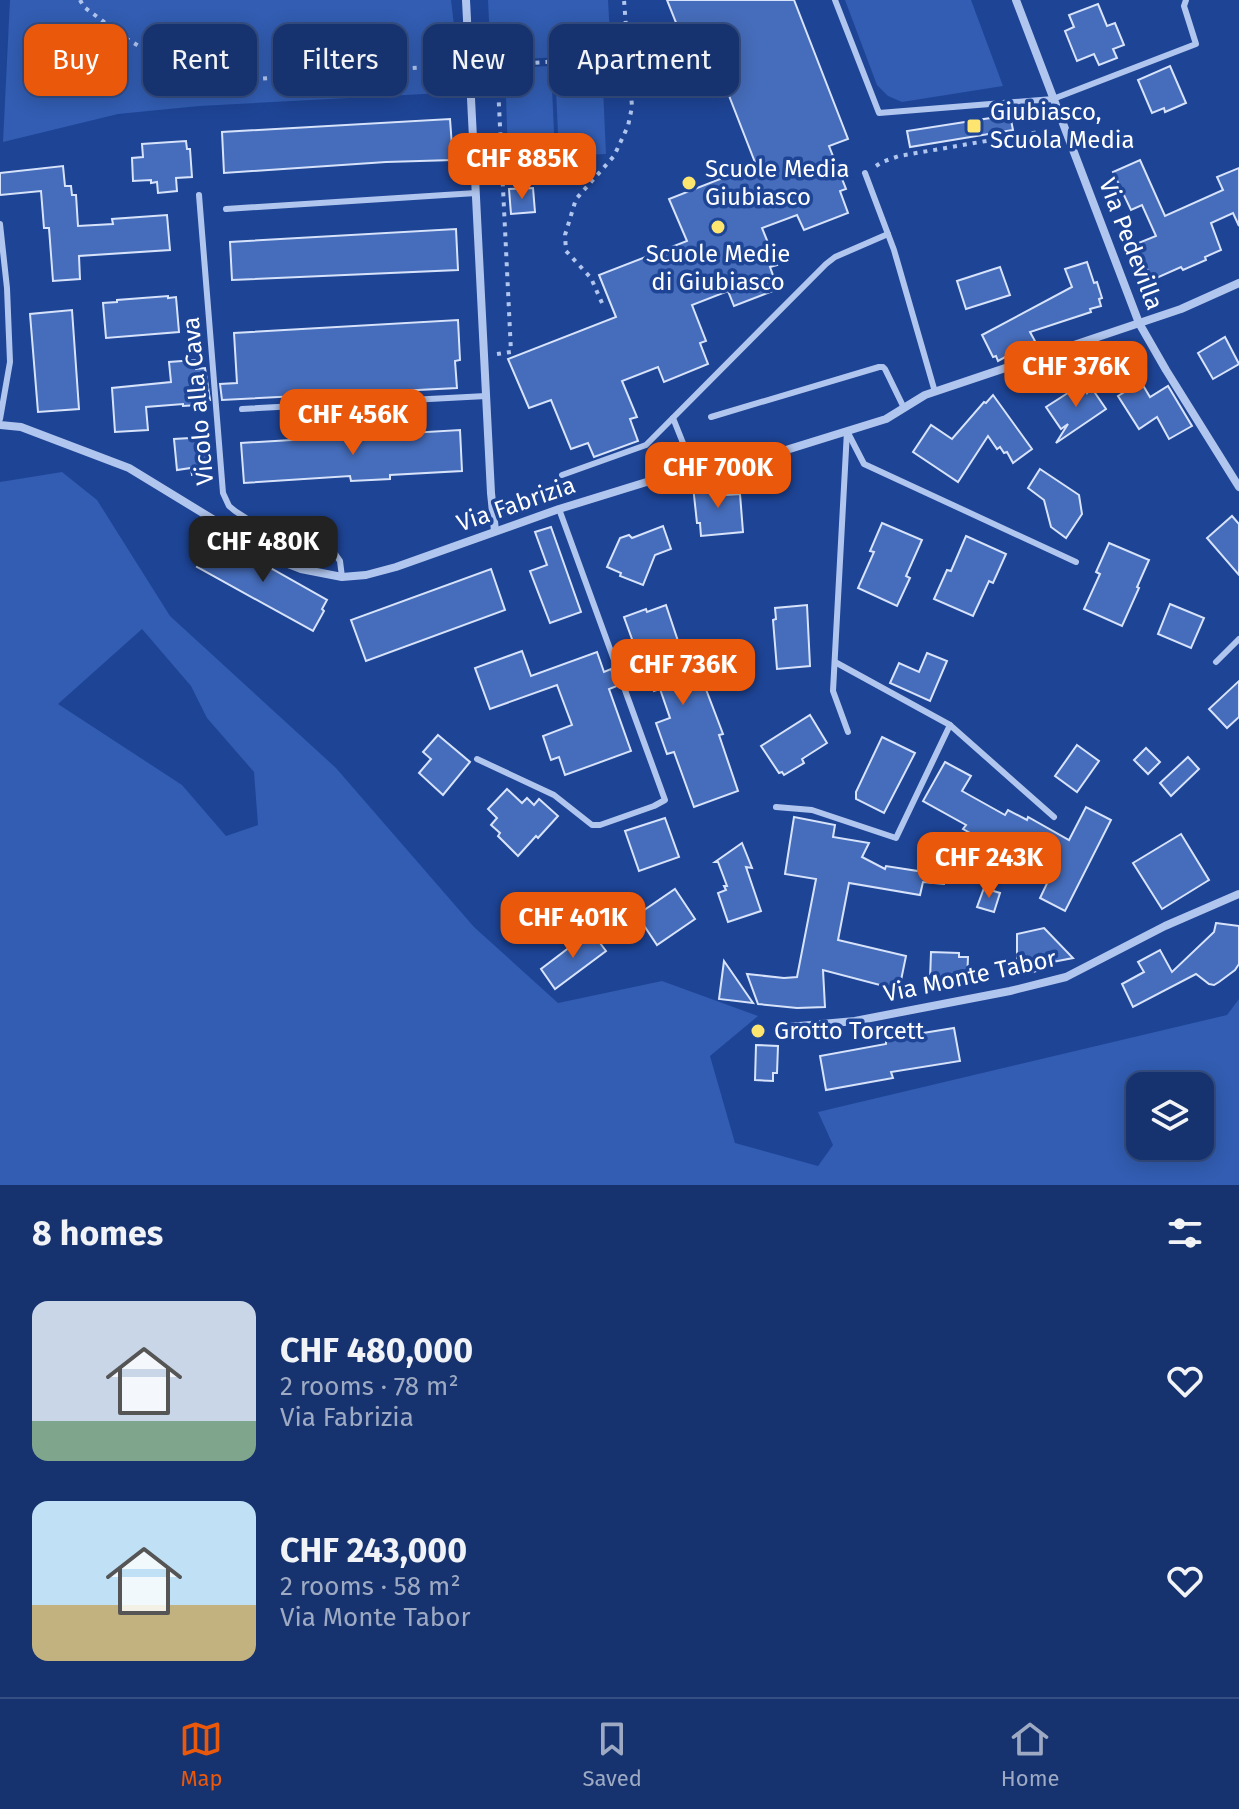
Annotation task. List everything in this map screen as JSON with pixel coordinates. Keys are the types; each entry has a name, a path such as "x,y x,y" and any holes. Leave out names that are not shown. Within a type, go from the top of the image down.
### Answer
{"street":[{"path":"466,0 467,24"},
{"name":"Via Pedevilla","path":"1016,0 1139,323 1239,487"},
{"path":"471,96 495,531"},
{"name":"Via Fabrizia","path":"0,422 129,468 283,562 342,577 366,575 559,509 693,468 757,459 886,419 925,395 1198,303 1239,283"},
{"name":"Via Monte Tabor","path":"788,1027 855,1021 1066,977 1165,926 1239,894"}],"lane":[{"path":"835,0 879,113 1053,99 1196,44 1184,6 1186,0"},
{"path":"865,173 888,234 935,392"},
{"path":"226,209 476,193"},
{"name":"Vicolo alla Cava","path":"199,195 225,500 235,511 275,537 333,551 340,561 342,577"},
{"path":"0,224 10,362 0,422"},
{"path":"562,475 646,445 826,264 888,234"},
{"path":"711,417 883,367 904,408"},
{"path":"242,409 486,396"},
{"path":"673,418 693,468"},
{"path":"847,431 864,464 1076,562"},
{"path":"847,431 833,691 848,732"},
{"path":"477,759 554,795 592,825 600,825 665,800 559,509"},
{"path":"1216,662 1239,639"},
{"path":"835,662 950,725 1054,817"},
{"path":"776,807 812,810 896,838 950,725"}],"path":[{"path":"80,0 84,7 127,39 201,83 423,67"},
{"path":"624,0 626,24"},
{"path":"484,355 511,352 497,65 549,62"},
{"path":"602,303 591,278 566,251 565,235 576,199 614,156 628,126 631,96"},
{"path":"865,173 899,156 1065,127"}],"shaded area":[{"path":"10,0 451,0 454,24 423,24 423,94 407,95 407,24 273,24 273,96 387,96 199,106 118,114 3,142"},
{"path":"488,0 608,0 609,24 549,24 549,58 533,59 533,24 489,24"},
{"path":"845,0 971,0 1003,86 902,102 888,96 877,85"},
{"path":"549,66 555,154 508,156 506,96 533,96 533,67"},
{"path":"556,96 603,96 606,154 559,156"},
{"path":"62,472 97,500 170,616 336,768 474,927 558,1003 662,981 758,1016 710,1056 735,1143 818,1166 833,1145 818,1112 1227,1015 1239,999 1239,1185 0,1185 0,482","holes":["142,629 191,686 207,718 254,772 258,825 226,836 182,785 58,704"]}],"building":[{"name":"Scuole Medie di Giubiasco","path":"667,0 794,0 848,139 829,146 846,189 840,191 848,213 804,230 797,215 762,228 777,265 770,267 778,289 734,306 728,291 692,305 706,341 700,343 708,364 664,382 658,367 622,381 637,417 630,419 638,441 594,457 588,443 571,449 551,400 529,408 508,359 616,317 599,275 687,241 669,199 756,165 729,96 739,96 739,24 677,24"},
{"path":"1098,4 1107,26 1115,23 1124,45 1113,49 1117,58 1099,65 1094,54 1077,61 1065,31 1074,27 1069,15"},
{"path":"1170,66 1186,103 1165,112 1164,108 1152,113 1138,80"},
{"path":"1010,115 1013,130 910,147 907,131"},
{"path":"450,119 453,160 224,173 222,132"},
{"path":"186,141 187,149 190,149 192,177 176,178 177,191 158,193 157,182 133,181 132,158 143,157 142,144"},
{"path":"1140,160 1165,216 1223,190 1217,177 1239,168 1239,226 1233,213 1211,223 1221,250 1183,270 1181,267 1152,280 1136,244 1156,236 1142,205 1131,210 1113,172"},
{"path":"63,166 65,186 71,186 72,195 76,195 78,226 113,224 112,219 167,215 170,250 79,256 80,279 53,281 49,228 44,228 41,191 0,195 0,173"},
{"path":"533,188 535,212 511,214 509,189"},
{"path":"456,229 458,270 232,280 230,242"},
{"path":"1087,262 1094,283 1097,282 1101,306 1030,332 1035,341 998,361 996,356 993,357 982,335 1072,287 1065,269"},
{"path":"1000,267 1010,295 966,309 957,281"},
{"path":"176,297 179,332 106,338 103,303"},
{"path":"72,310 79,409 38,412 30,314"},
{"path":"458,320 460,360 455,361 457,388 222,400 220,384 237,383 234,333"},
{"path":"1225,337 1239,364 1213,379 1198,353"},
{"path":"195,360 196,369 205,368 210,400 199,402 199,405 146,407 148,430 115,432 112,388 171,382 169,362"},
{"path":"1141,382 1150,397 1168,386 1192,426 1169,439 1157,417 1139,429 1118,396"},
{"path":"1082,384 1087,393 1091,387 1106,409 1056,443 1068,424 1061,429 1046,407"},
{"path":"993,395 1032,449 1013,463 1007,452 1004,453 1000,447 997,449 988,436 958,482 913,452 931,425 952,439"},
{"path":"460,430 462,471 390,475 390,479 351,481 350,476 244,483 241,443"},
{"path":"207,437 207,474 192,475 191,468 177,470 174,439"},
{"path":"1040,469 1079,495 1082,514 1066,538 1051,527 1044,500 1028,488"},
{"path":"726,483 727,495 740,494 743,532 701,536 693,486"},
{"path":"1232,516 1239,524 1239,575 1207,538"},
{"path":"882,523 922,540 897,606 858,588 874,552 870,551"},
{"path":"663,526 671,549 655,555 643,585 607,567 620,538 629,535 632,538"},
{"path":"551,527 581,612 550,623 530,571 547,565 535,532"},
{"path":"966,536 1006,554 973,616 934,599 947,570 951,571"},
{"path":"216,537 327,600 313,631 197,567"},
{"path":"1109,543 1149,560 1122,626 1084,609 1100,574 1096,572"},
{"path":"491,569 505,610 366,661 351,620"},
{"path":"1170,604 1204,618 1191,648 1158,634"},
{"path":"666,605 682,653 694,649 723,734 719,735 738,791 694,807 674,752 667,754 656,723 670,718 660,689 654,691 624,617"},
{"path":"807,605 810,666 777,669 775,608"},
{"path":"522,651 531,676 597,652 604,672 611,669 617,686 609,689 631,751 565,775 559,757 551,760 543,736 572,725 557,685 490,709 475,668"},
{"path":"927,653 947,661 930,701 890,683 899,663 919,672"},
{"path":"1239,681 1239,717 1227,728 1209,709"},
{"path":"810,715 827,743 802,759 804,763 784,775 779,773 761,746"},
{"path":"438,735 470,762 443,795 419,773 431,759 423,752"},
{"path":"882,737 915,753 884,813 856,799 856,792"},
{"path":"1077,745 1099,761 1077,792 1055,776"},
{"path":"1146,748 1160,762 1148,774 1134,760"},
{"path":"1188,757 1199,769 1171,796 1160,783"},
{"path":"945,762 971,776 962,791 1005,815 1008,810 1027,820 1028,817 1069,840 1086,807 1111,820 1065,911 1040,898 1052,873 1002,845 1000,848 990,844 963,829 966,825 923,801"},
{"path":"507,789 522,803 527,798 534,805 539,799 558,816 518,856 498,836 500,833 491,825 497,818 488,809"},
{"path":"794,817 835,825 833,837 869,843 862,857 885,869 886,866 918,871 922,851 950,856 944,884 923,882 920,895 849,883 838,940 906,956 899,990 823,970 825,1007 758,1004 747,974 797,977 816,879 785,874"},
{"path":"665,818 679,857 639,871 625,831"},
{"path":"1181,834 1209,880 1162,909 1133,863"},
{"path":"742,843 752,868 746,867 761,911 728,922 718,893 726,890 724,886 727,886 718,862 715,862"},
{"path":"984,888 1000,893 994,912 977,907"},
{"path":"675,889 695,919 657,945 637,915"},
{"path":"1216,923 1239,926 1239,964 1235,970 1214,985 1196,974 1133,1007 1122,984 1144,972 1138,962 1160,950 1172,972 1214,932"},
{"path":"1044,928 1073,958 1042,964 1043,969 1030,973 1017,970 1017,934"},
{"path":"591,931 606,951 555,989 541,969"},
{"path":"931,952 959,953 959,957 968,957 967,981 930,980"},
{"path":"724,961 753,1003 719,999"},
{"path":"954,1028 960,1061 891,1072 893,1078 826,1090 820,1056 886,1044 886,1039"},
{"path":"756,1045 778,1046 777,1073 773,1073 773,1081 755,1080"}],"place":[{"name":"Giubiasco, Scuola Media","path":"974,126"},
{"name":"Scuole Media Giubiasco","path":"689,183"},
{"name":"Scuole Medie di Giubiasco","path":"718,227"},
{"name":"Grotto Torcett","path":"758,1031"}]}
